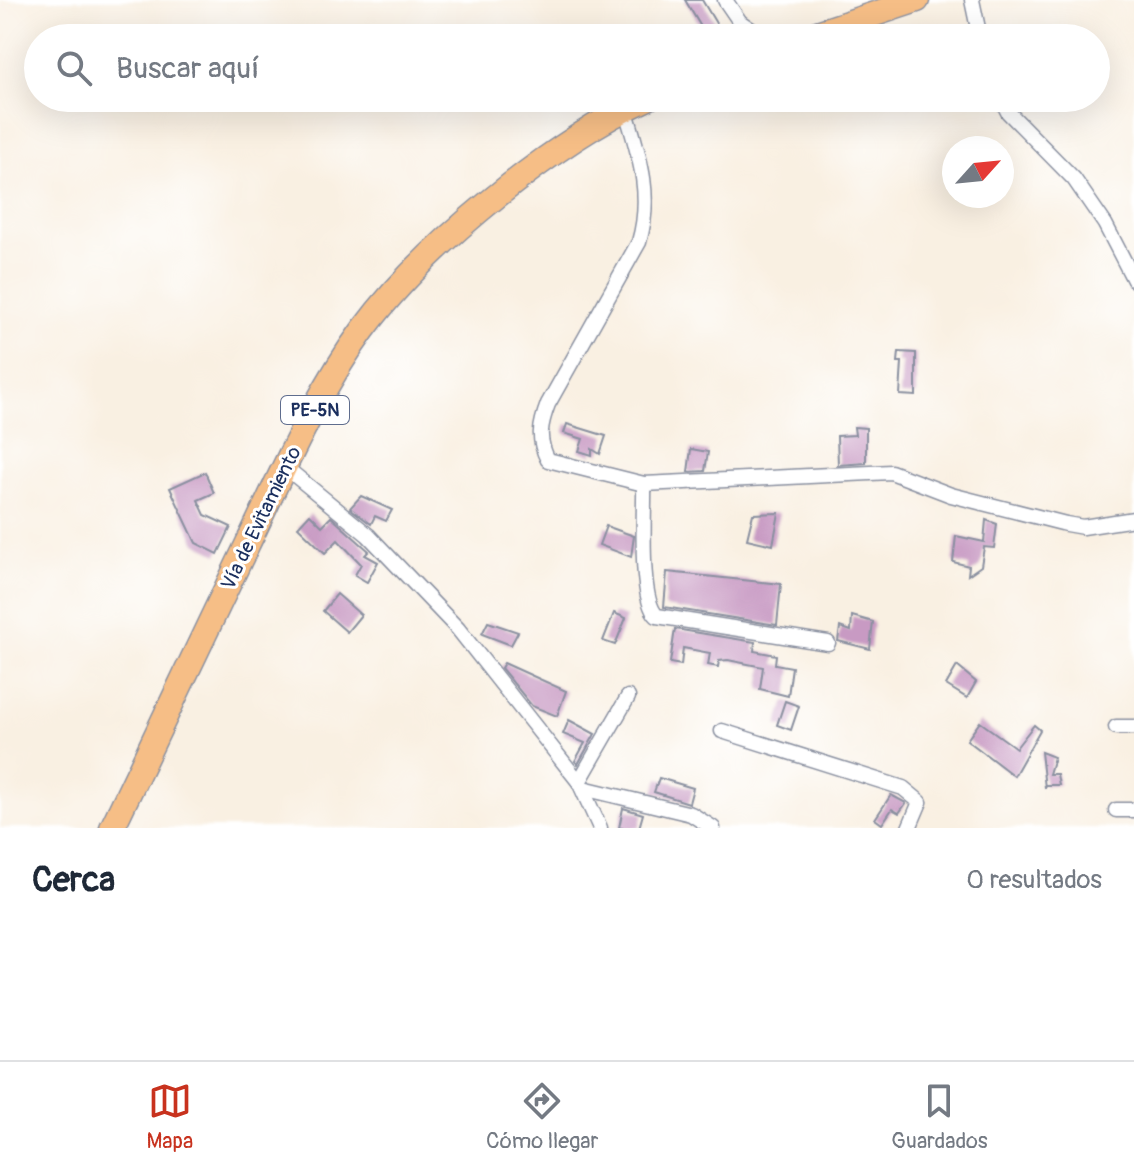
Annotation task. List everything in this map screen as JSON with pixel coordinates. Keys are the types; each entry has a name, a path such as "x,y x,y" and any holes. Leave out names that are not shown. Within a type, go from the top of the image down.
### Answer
{"highway":[{"path":"844,24 917,0"},
{"name":"Vía de Evitamiento","path":"112,828 285,467 363,329 424,261 514,182 619,112"}],"street":[{"path":"725,0 743,24"},
{"path":"972,0 977,24"},
{"path":"626,112 646,180 647,215 639,242 548,404 539,432 548,460 644,484 891,472 951,495 1066,524 1083,527 1134,519"},
{"path":"1008,112 1074,179 1105,224 1134,280"},
{"path":"285,467 368,535 458,629 581,785 600,828"},
{"path":"644,484 646,587 651,610 657,616 828,643"},
{"path":"581,785 628,697"},
{"path":"1116,727 1134,727"},
{"path":"722,731 903,788 920,802 909,828"},
{"path":"581,785 691,814 713,828"},
{"path":"1116,810 1134,810"}],"building":[{"path":"685,0 702,0 716,24 699,24"},
{"path":"899,352 916,353 916,396 900,395 902,362 898,362"},
{"path":"567,424 606,436 600,454 592,449 592,455 579,451 583,439 564,433"},
{"path":"854,427 866,428 866,463 838,465 837,436 855,435"},
{"path":"691,449 708,452 705,471 688,472"},
{"path":"205,472 214,493 198,500 205,515 231,527 218,554 196,543 170,488"},
{"path":"361,496 392,510 386,521 375,516 371,524 350,508"},
{"path":"779,513 773,545 747,539 753,514"},
{"path":"310,514 322,526 331,517 369,551 365,555 378,562 367,582 355,575 361,564 338,540 325,553 298,527"},
{"path":"986,520 997,524 994,548 984,547 981,566 968,575 969,566 953,562 956,536 984,542"},
{"path":"606,526 634,536 631,557 599,545"},
{"path":"667,572 781,584 777,625 664,607"},
{"path":"337,594 361,615 347,632 323,611"},
{"path":"614,613 626,618 615,645 603,641"},
{"path":"852,616 873,622 870,649 838,641 840,627 851,631"},
{"path":"488,622 518,632 511,645 482,634"},
{"path":"675,629 755,642 754,651 776,655 775,664 792,667 788,696 760,689 763,667 728,660 719,661 718,667 708,665 710,653 683,648 681,665 670,663"},
{"path":"504,663 566,691 557,716 532,706 501,668"},
{"path":"957,666 976,682 967,698 946,685"},
{"path":"785,701 799,706 791,730 777,725"},
{"path":"569,720 595,734 578,764 575,761 585,743 563,734"},
{"path":"980,722 1016,748 1034,725 1040,730 1014,776 967,740"},
{"path":"1041,752 1054,757 1049,774 1057,774 1059,785 1046,785 1045,788"},
{"path":"659,778 693,788 689,803 654,792"},
{"path":"891,795 906,803 899,813 892,809 882,824 875,819"},
{"path":"623,808 643,814 639,828 619,828"}]}
